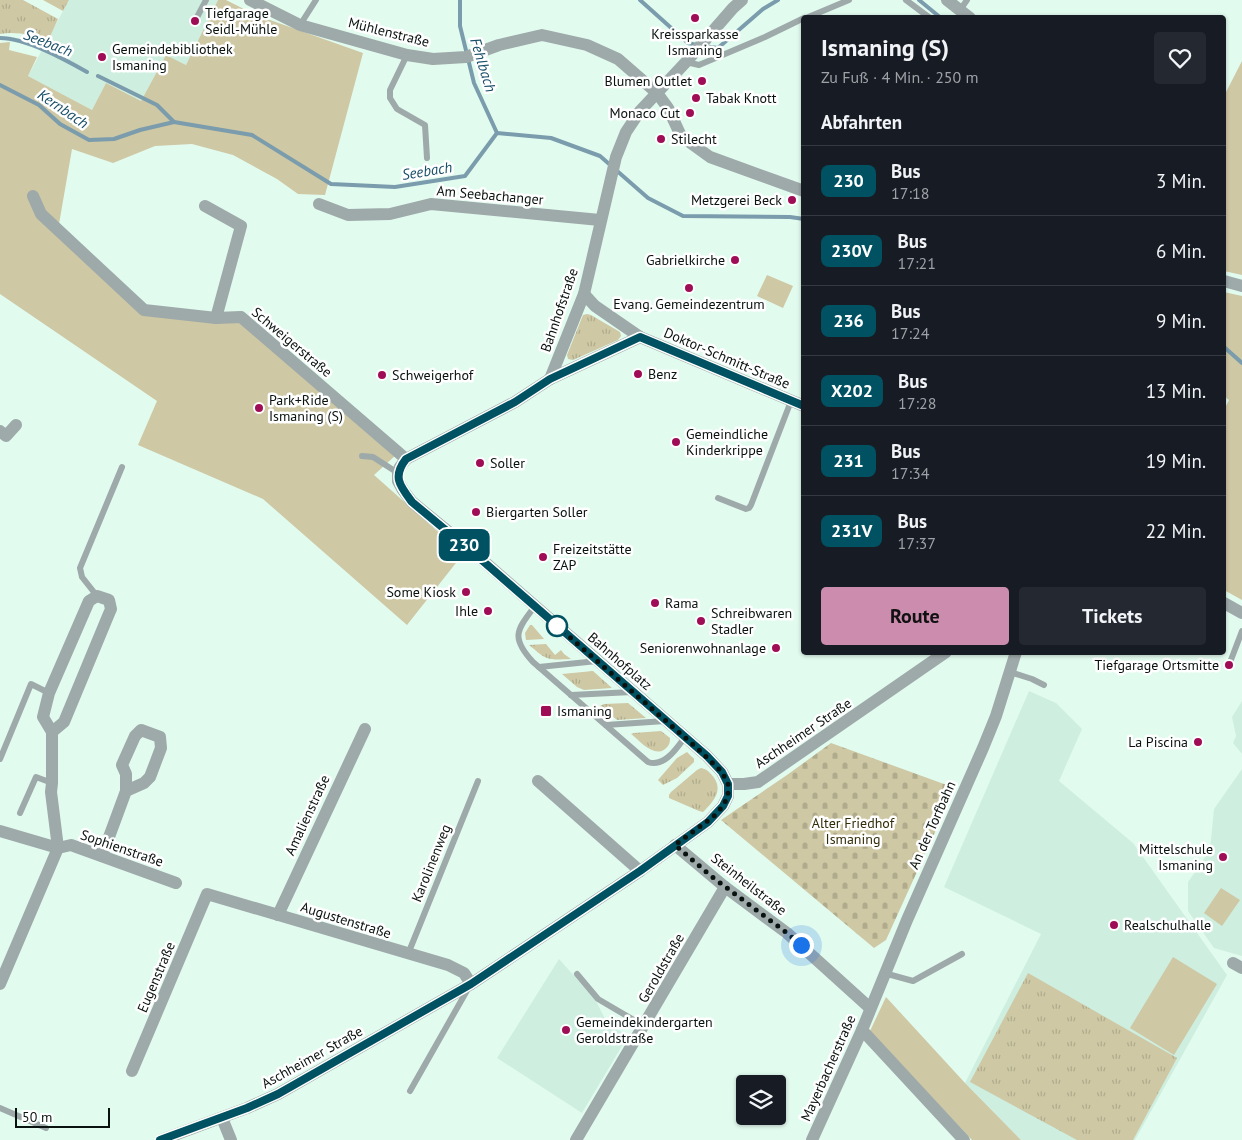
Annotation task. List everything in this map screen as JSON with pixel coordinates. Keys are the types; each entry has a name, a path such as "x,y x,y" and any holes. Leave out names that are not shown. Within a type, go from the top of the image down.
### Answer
{"street":[{"name":"Mühlenstraße","path":"250,0 300,25 407,55 433,59 469,56 542,35 587,45 618,59 657,93 668,108 681,136 710,157 801,190"},
{"name":"Bahnhofstraße","path":"550,379 584,294 609,183 615,160 626,132 640,111 742,0"},
{"path":"947,0 966,9"},
{"name":"Schweigerstraße","path":"33,196 41,214 144,310 216,318 241,317 406,459"},
{"name":"Am Seebachanger","path":"319,204 348,215 390,214 431,204 600,220"},
{"path":"205,206 241,226 216,318"},
{"path":"1226,282 1242,286"},
{"name":"Doktor-Schmitt-Straße","path":"584,294 595,306 640,337 801,405"},
{"path":"398,474 400,467 406,459 515,402 550,379 640,337"},
{"path":"0,431 6,436 16,424"},
{"name":"Bahnhofplatz","path":"398,474 398,481 412,502 707,756 722,772 728,784"},
{"path":"0,984 58,848 51,792 52,732 43,717 49,693 88,601 97,596 108,600 111,609 64,722 52,732"},
{"path":"1226,605 1242,613"},
{"name":"Aschheimer Straße","path":"160,1140 222,1118 278,1094 471,984 640,871 708,822 723,806 728,796 728,784 758,782 942,655"},
{"name":"An der Torfbahn","path":"870,1008 983,748 996,716 1015,655"},
{"name":"Amalienstraße","path":"278,914 365,729"},
{"path":"102,856 126,790 126,774 122,765 135,736 141,730 160,737 162,748 150,777 144,783 126,790"},
{"path":"538,781 640,871"},
{"name":"Sophienstraße","path":"0,831 58,848 71,845 176,883"},
{"name":"Steinheilstraße","path":"675,845 725,887 787,933 870,1008"},
{"name":"Geroldstraße","path":"576,1140 725,887"},
{"name":"Augustenstraße","path":"207,894 448,965 464,973 471,984"},
{"name":"Eugenstraße","path":"132,1072 207,894"},
{"name":"Mayerbacherstraße","path":"812,1140 862,1030 870,1008"},
{"path":"862,1030 957,1137"},
{"path":"222,1118 231,1140"}],"lane":[{"path":"195,21 206,0"},
{"path":"300,25 316,0"},
{"path":"812,15 849,0"},
{"path":"906,0 926,15"},
{"path":"690,58 699,65 801,20"},
{"path":"407,55 390,90 390,98 397,109 425,125 427,158"},
{"path":"718,498 749,508 754,501 791,400"},
{"path":"362,456 373,457 398,474"},
{"path":"97,596 82,577 80,568 122,468"},
{"path":"535,606 518,631 522,648 538,667 648,762 657,763 663,761 676,750 685,737"},
{"path":"1229,665 1242,631"},
{"path":"538,667 597,661"},
{"path":"1010,672 1032,678 1044,685"},
{"path":"0,760 31,684 49,693"},
{"path":"571,694 633,692"},
{"path":"606,725 666,721"},
{"path":"20,813 36,777 52,783"},
{"name":"Karolinenweg","path":"408,954 478,781"},
{"path":"884,973 913,981 962,954"},
{"path":"577,974 598,999 644,1026"},
{"name":"Aschheimer Straße","path":"410,1091 471,984"},
{"path":"0,1108 46,1128"}],"shaded area":[{"path":"69,0 218,0 186,65 166,55 141,101 106,83 92,110 28,76"},
{"path":"1029,691 1056,703 1082,729 1059,781 1133,843 1227,975 1135,1140 1021,1140 965,1083 1041,934 944,887"},
{"path":"1242,701 1242,754 1233,743 1236,736 1232,717"},
{"name":"Mittelschule Ismaning","path":"1242,769 1242,956 1214,948 1188,911 1188,882 1210,849 1214,809"},
{"name":"Gemeindekindergarten Geroldstraße","path":"559,959 595,999 607,1023 628,1036 582,1113 497,1058"}],"green space":[{"path":"0,0 23,0 58,19 48,41 24,34 0,34"},
{"path":"43,0 69,0 63,11"},
{"path":"218,0 226,0 256,15 363,53 325,195 298,194 277,179 233,155 192,144 155,146 113,163 72,149 59,224 143,312 241,317 396,455 374,475 463,554 407,625 263,499 138,445 157,401 0,294 0,43 10,42 9,50 37,57 28,76 92,110 106,83 141,101 166,55 186,65"},
{"path":"1242,61 1242,275 1226,271 1226,92"},
{"path":"767,275 793,286 783,308 757,296"},
{"path":"1226,292 1242,296 1242,600 1226,591 1226,406 1229,400 1226,398"},
{"path":"587,314 620,332 621,336 618,340 573,360 568,359 567,355 583,315"},
{"path":"530,625 544,639 526,640 525,633"},
{"path":"546,644 555,655 561,650 571,659 548,658 529,645"},
{"path":"593,671 612,688 584,690 577,687 562,674"},
{"path":"628,703 646,718 617,720 600,706 604,704"},
{"path":"661,731 670,738 668,746 661,751 652,750 631,734 634,733"},
{"name":"Alter Friedhof Ismaning","path":"831,743 955,788 886,940 874,948 721,820"},
{"path":"687,752 694,759 694,762 677,778 663,785 658,780 677,758"},
{"path":"701,768 707,770 715,779 718,790 711,804 703,812 669,798 671,792"},
{"path":"1221,888 1240,900 1222,926 1204,913"},
{"path":"1173,957 1217,984 1174,1055 1130,1028"},
{"path":"1028,973 1177,1058 1133,1140 1077,1140 970,1082"},
{"path":"886,997 965,1083 1021,1140 972,1140 870,1031"}],"waterway":[{"name":"Fehlbach","path":"460,0 460,26 474,83 497,133"},
{"path":"640,0 688,43 696,45"},
{"path":"703,46 718,48 763,9 778,0"},
{"path":"919,0 937,15"},
{"name":"Seebach","path":"0,38 33,45 87,72"},
{"name":"Seebach","path":"98,76 157,105 174,122 252,135 331,184 395,187 465,176 497,133 551,138 600,156 648,198 683,216 801,219"},
{"name":"Kernbach","path":"0,85 39,105 60,124 89,140 114,139 140,130 174,122"},
{"name":"Seebach","path":"1226,349 1242,363"}],"bus line":[{"name":"230","path":"160,1140 247,1108 278,1094 471,984 664,854 713,817 723,806 728,796 728,784 722,772 707,756 484,562 412,502 398,481 400,467 406,459 515,402 550,379 640,337 801,405"}],"place":[{"name":"Kreissparkasse Ismaning","path":"695,18"},
{"name":"Tiefgarage Seidl-Mühle","path":"195,21"},
{"name":"Gemeindebibliothek Ismaning","path":"102,57"},
{"name":"Blumen Outlet","path":"702,81"},
{"name":"Tabak Knott","path":"696,98"},
{"name":"Monaco Cut","path":"690,113"},
{"name":"Stilecht","path":"661,139"},
{"name":"Metzgerei Beck","path":"792,200"},
{"name":"Gabrielkirche","path":"735,260"},
{"name":"Evang. Gemeindezentrum","path":"689,288"},
{"name":"Benz","path":"638,374"},
{"name":"Schweigerhof","path":"382,375"},
{"name":"Park+Ride Ismaning (S)","path":"259,408"},
{"name":"Gemeindliche Kinderkrippe","path":"676,442"},
{"name":"Soller","path":"480,463"},
{"name":"Biergarten Soller","path":"476,512"},
{"name":"Freizeitstätte ZAP","path":"543,557"},
{"name":"Some Kiosk","path":"466,592"},
{"name":"Rama","path":"655,603"},
{"name":"Ihle","path":"488,611"},
{"name":"Schreibwaren Stadler","path":"701,621"},
{"name":"Seniorenwohnanlage","path":"776,648"},
{"name":"Tiefgarage Ortsmitte","path":"1229,665"},
{"name":"Ismaning","path":"546,711"},
{"name":"La Piscina","path":"1198,742"},
{"name":"Mittelschule Ismaning","path":"1223,857"},
{"name":"Realschulhalle","path":"1114,925"},
{"name":"Gemeindekindergarten Geroldstraße","path":"566,1030"}],"route":[{"path":"557,626 707,756 722,772 728,784 728,796 723,806 713,817 675,845 711,876 801,945"}]}
